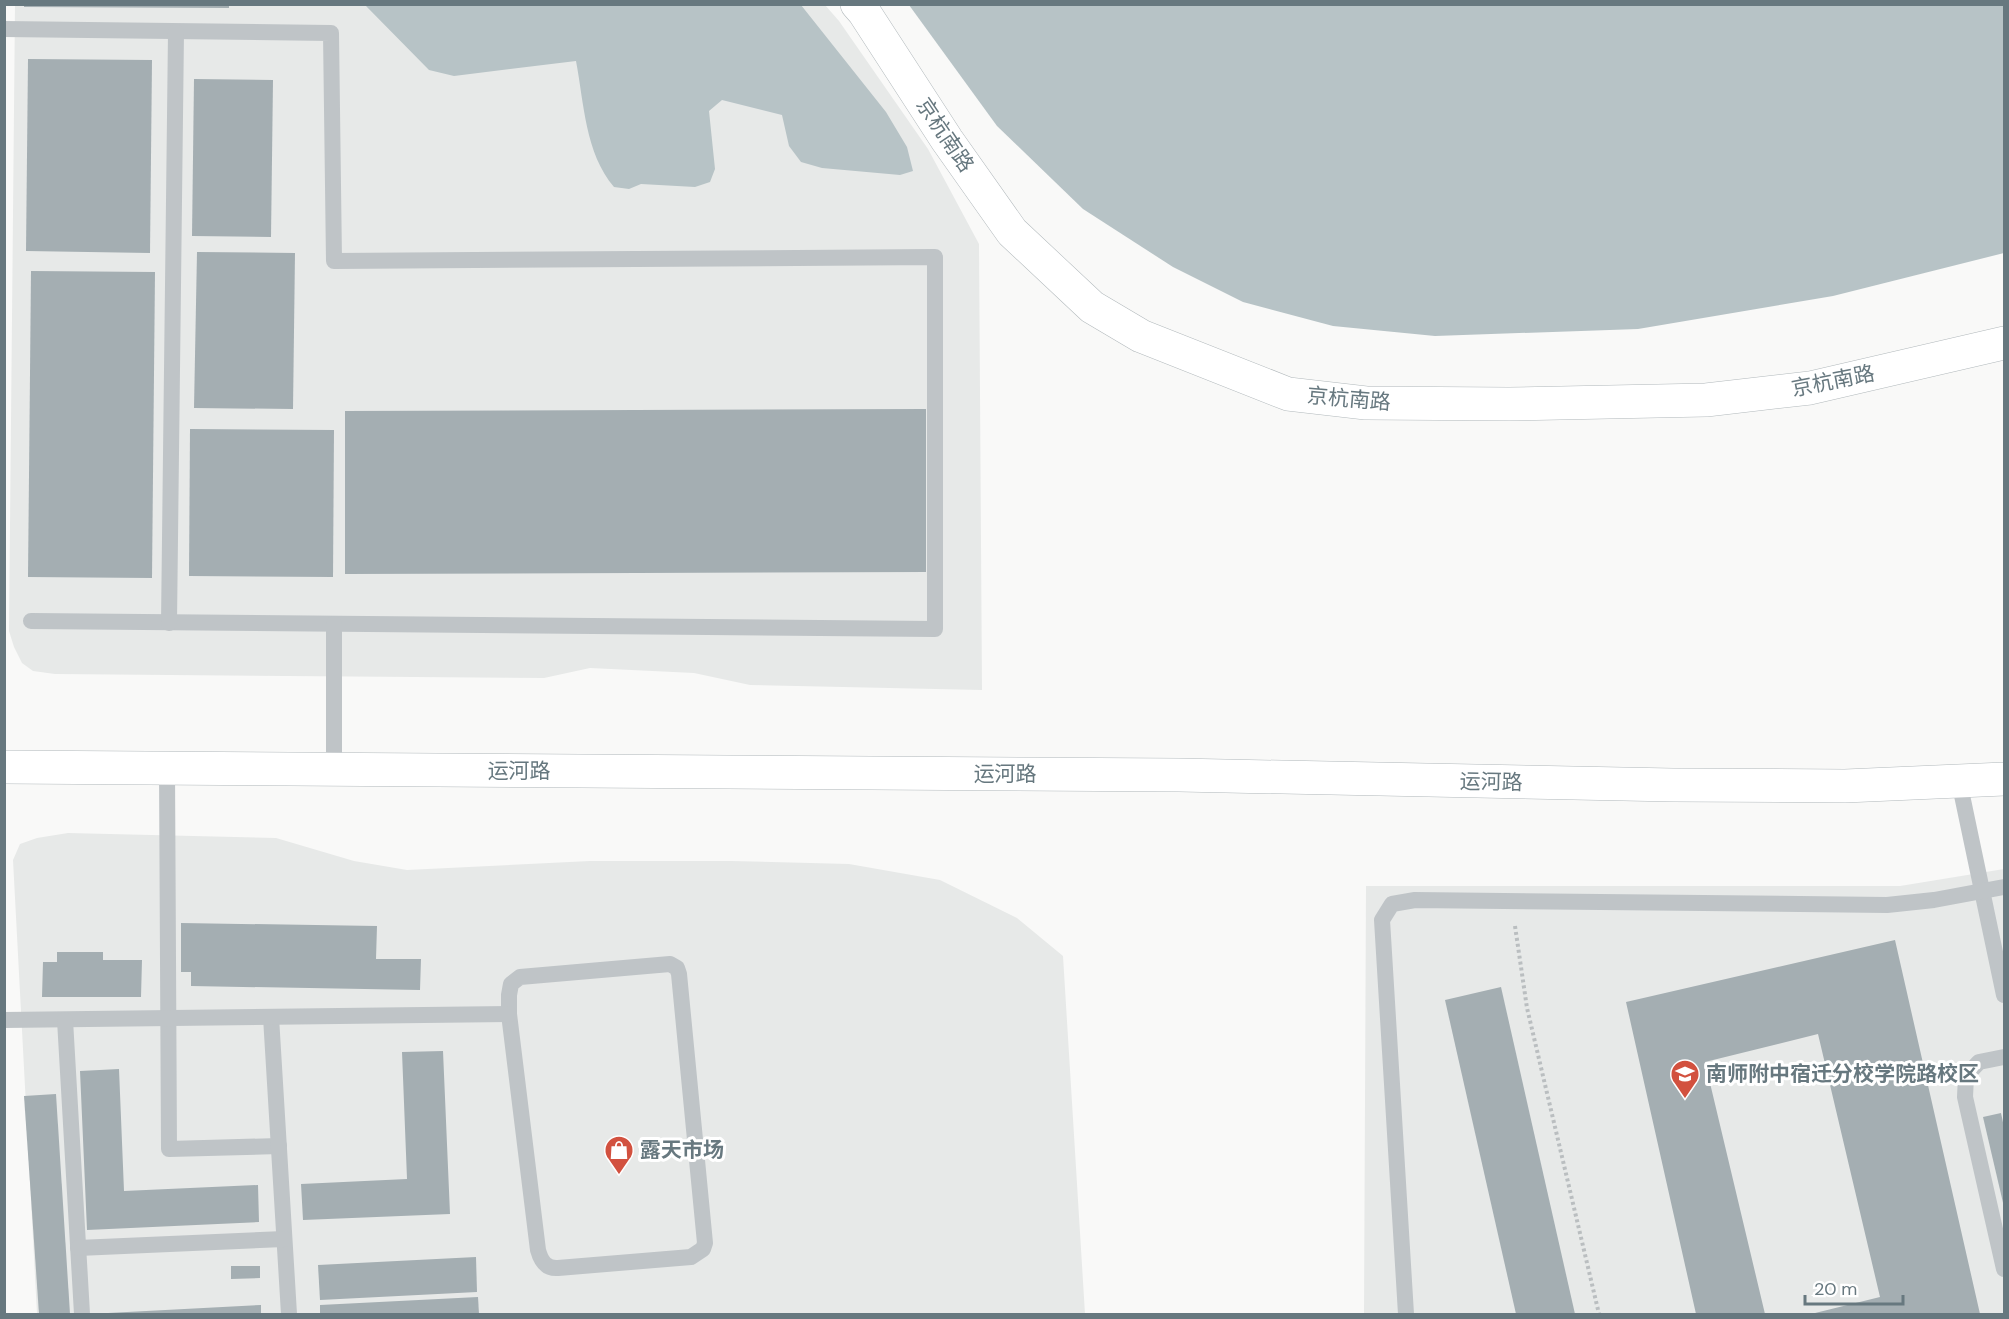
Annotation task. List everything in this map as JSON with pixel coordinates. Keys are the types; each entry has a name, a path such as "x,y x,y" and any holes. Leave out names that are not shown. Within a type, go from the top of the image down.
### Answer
{"street":[{"name":"京杭南路","path":"857,4 947,140 1012,232 1092,307 1142,336 1288,394 1366,403 1509,404 1707,400 1810,388 2004,343"},
{"name":"运河路","path":"4,767 1168,775 1685,786 1845,786 2004,779"}],"lane":[{"path":"4,29 331,33 333,261 935,257 935,629 31,621"},
{"path":"169,623 176,32"},
{"path":"334,624 334,770"},
{"path":"167,769 169,1149 279,1146"},
{"path":"1959,781 2004,995"},
{"path":"1406,1314 1382,920 1392,904 1415,900 1887,905 1934,900 2004,887"},
{"path":"670,964 677,968 705,1243 703,1249 691,1257 558,1268 548,1267 543,1263 538,1250 509,1014 510,989 515,980 520,978 670,964"},
{"path":"4,1020 509,1014"},
{"path":"271,1017 289,1314"},
{"path":"65,1020 82,1314"},
{"path":"2004,1057 1979,1062 1966,1076 1965,1097 2004,1269"},
{"path":"78,1248 284,1239"}],"path":[{"path":"1512,901 1527,1008 1599,1314"}],"shaded area":[{"path":"15,5 825,5 839,21 928,149 979,244 982,690 750,685 694,673 590,668 544,678 55,674 33,671 22,663 9,631"},
{"path":"365,5 801,5 886,112 907,147 913,171 900,175 822,168 801,162 789,146 782,115 722,100 709,111 715,169 710,182 695,187 641,184 629,189 614,187 604,174 591,143 576,61 454,76 429,70"},
{"path":"909,5 2004,5 2004,253 1833,296 1638,329 1435,336 1333,326 1243,302 1173,267 1083,209 997,126"},
{"path":"68,833 276,838 354,861 407,870 590,861 731,861 849,864 940,880 1017,918 1063,956 1085,1314 37,1314 13,860 20,844 37,838"},
{"name":"南师附中宿迁分校学院路校区","path":"2004,869 2004,1314 1364,1314 1366,886 1900,886"}],"building":[{"path":"24,4 229,4 229,8 24,7"},
{"path":"28,59 152,60 150,253 26,251"},
{"path":"194,79 273,80 271,237 192,236"},
{"path":"197,252 295,253 293,409 194,408"},
{"path":"31,271 155,272 152,578 28,577"},
{"path":"926,409 926,572 345,574 345,411"},
{"path":"190,429 334,430 333,577 189,576"},
{"path":"181,923 377,926 376,959 421,959 420,990 191,986 191,972 181,972"},
{"path":"1895,940 1980,1314 1811,1314 1880,1297 1818,1034 1705,1062 1765,1314 1696,1314 1626,1002"},
{"path":"57,952 103,952 103,960 142,960 141,997 42,997 43,962 57,962"},
{"path":"1501,987 1575,1314 1516,1314 1445,1000"},
{"path":"443,1051 450,1214 303,1220 301,1184 407,1179 402,1052"},
{"path":"119,1069 124,1191 258,1185 259,1222 87,1230 80,1071"},
{"path":"56,1094 70,1314 39,1314 24,1096"},
{"path":"2001,1113 2004,1127 2004,1207 1983,1117"},
{"path":"476,1257 477,1292 320,1300 318,1265"},
{"path":"231,1266 260,1266 260,1278 231,1279"},
{"path":"478,1297 479,1314 320,1314 320,1305"},
{"path":"261,1305 261,1314 108,1314 108,1313"}],"place":[{"name":"南师附中宿迁分校学院路校区","path":"1685,1100"},
{"name":"露天市场","path":"619,1176"}]}
